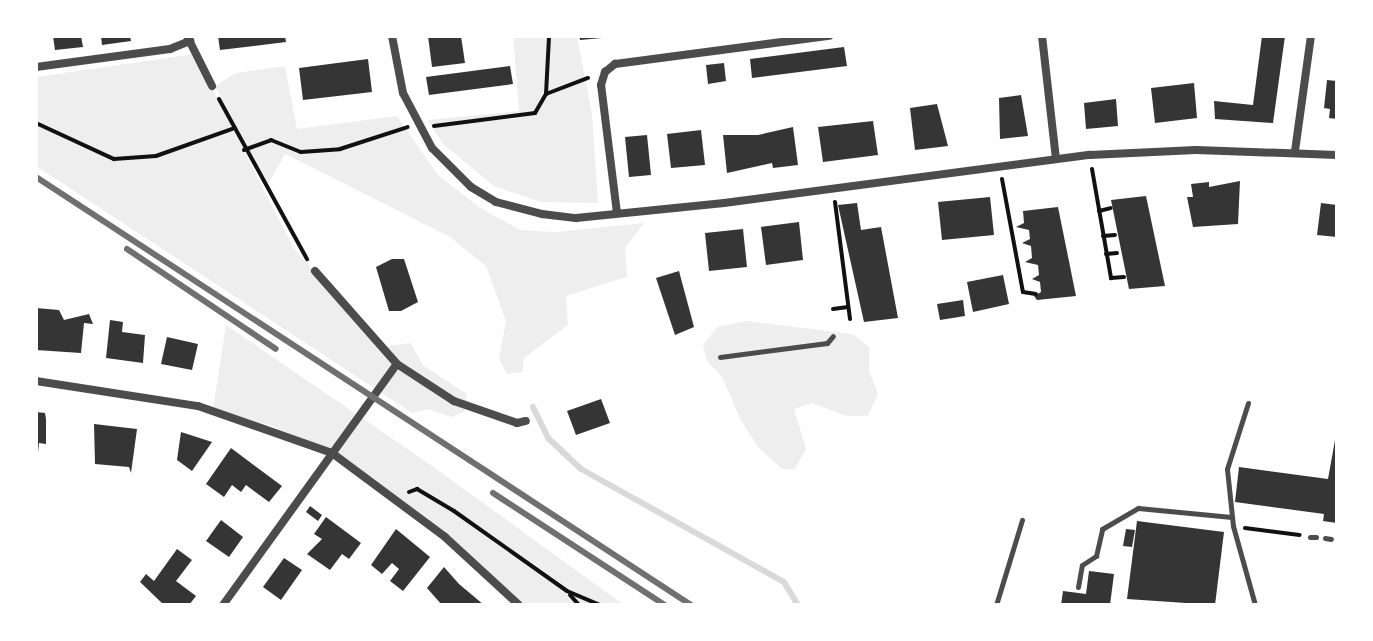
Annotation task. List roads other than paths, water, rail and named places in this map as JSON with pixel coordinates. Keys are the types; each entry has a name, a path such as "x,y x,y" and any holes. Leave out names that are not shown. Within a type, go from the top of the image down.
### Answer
{"street":[{"path":"392,36 403,93 418,127 453,170 496,202 576,218 833,190 1090,155 1295,151 1337,155"},
{"path":"617,213 601,85 605,72 615,64 829,36"},
{"path":"1042,36 1056,158"},
{"path":"1295,151 1311,36"},
{"path":"36,67 170,49 188,38 212,86"},
{"path":"315,271 397,364 454,401 517,423 526,421"},
{"path":"223,605 397,364"},
{"path":"36,381 198,406 332,453 402,503 519,605"}],"lane":[{"path":"720,357 827,343 833,336"},
{"path":"1248,403 1227,469 1233,526 1255,605"},
{"path":"1078,587 1082,565 1096,556 1102,529 1138,508 1232,517"},
{"path":"996,605 1022,520"}],"waterway":[{"path":"533,407 548,438 581,469 784,582 798,605"}],"railway":[{"path":"36,177 691,605"},
{"path":"127,249 276,349"},
{"path":"493,493 665,605"}]}
